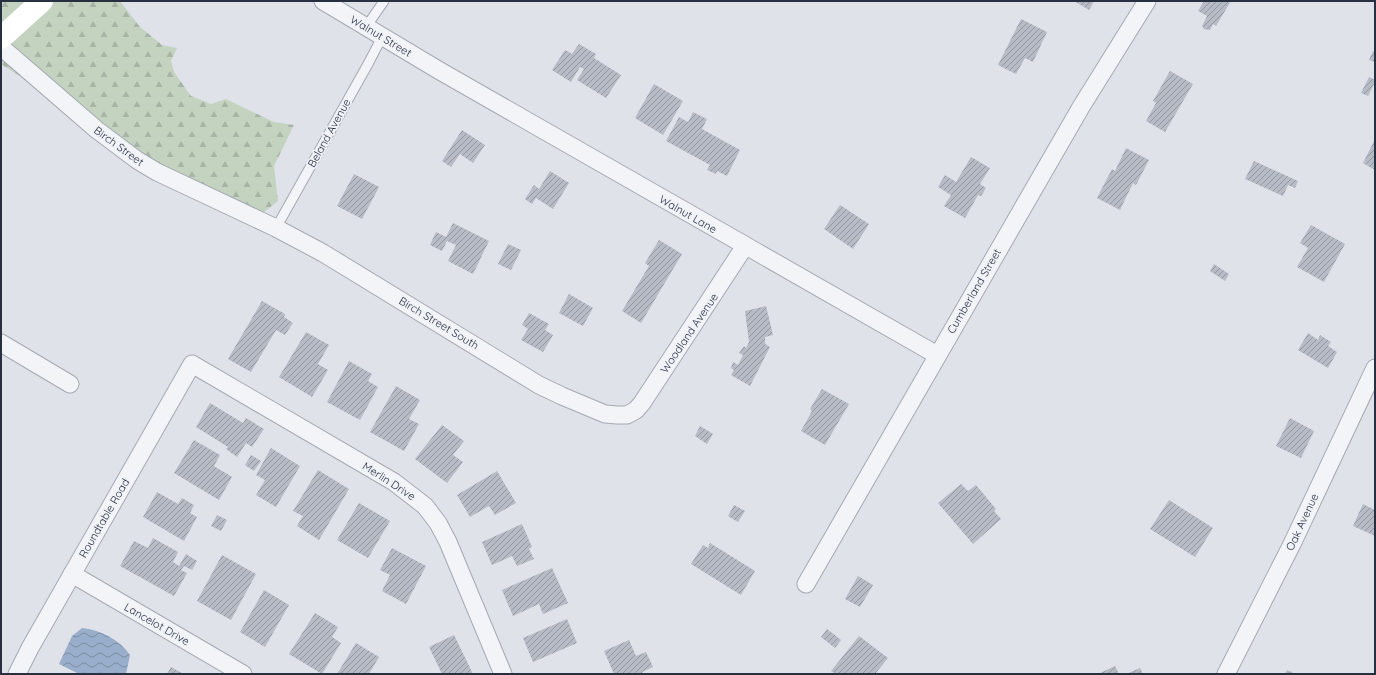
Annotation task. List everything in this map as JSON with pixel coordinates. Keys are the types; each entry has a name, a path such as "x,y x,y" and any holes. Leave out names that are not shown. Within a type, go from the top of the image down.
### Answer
{"street":[{"path":"1,38 42,1"},
{"name":"Walnut Street","path":"323,1 440,71"},
{"name":"Cumberland Street","path":"806,584 1081,107 1147,1"},
{"name":"Birch Street","path":"1,47 78,114 137,160 156,172 255,219"},
{"name":"Walnut Lane","path":"440,71 937,355"},
{"name":"Birch Street South","path":"255,219 276,228 323,253 539,385 583,406 605,414 626,415"},
{"name":"Woodland Avenue","path":"626,415 636,410 642,403 745,246"},
{"path":"1,343 70,384"},
{"name":"Roundtable Road","path":"17,674 30,648 192,364"},
{"name":"Merlin Drive","path":"192,364 394,482 411,493 425,506 438,523 448,542 503,674"},
{"name":"Oak Avenue","path":"1226,674 1292,544 1375,368"},
{"name":"Lancelot Drive","path":"72,574 243,674"}],"lane":[{"path":"366,28 384,1"},
{"name":"Beland Avenue","path":"276,228 382,37"}],"green space":[{"path":"1,1 120,1 140,27 162,45 177,48 171,61 174,72 191,96 211,104 226,99 274,122 294,125 274,166 278,201 254,220 113,136 1,64"}],"water":[{"path":"82,628 109,636 126,649 130,655 126,674 79,674 59,664 72,636"}],"building":[{"path":"1074,1 1094,1 1089,10"},
{"path":"1204,1 1231,1 1216,26 1213,24 1210,30 1204,29 1202,26 1207,16 1198,11"},
{"path":"1021,19 1047,32 1033,62 1025,58 1016,74 998,65"},
{"path":"579,44 596,54 594,58 621,75 606,98 577,80 584,69 580,67 571,82 552,70 565,50 572,54"},
{"path":"1373,51 1375,52 1375,62 1369,60"},
{"path":"1170,71 1193,84 1165,132 1146,121 1156,103 1153,101"},
{"path":"1369,77 1375,80 1375,82 1368,96 1361,93"},
{"path":"654,84 683,101 663,135 635,118"},
{"path":"693,112 707,119 702,129 740,150 727,176 717,171 716,174 707,170 710,165 666,141 679,117 688,122"},
{"path":"462,130 485,145 473,163 460,154 451,167 442,161"},
{"path":"1375,139 1375,170 1363,163"},
{"path":"1126,148 1149,160 1136,185 1133,183 1120,210 1097,198 1112,169 1115,171"},
{"path":"971,157 990,168 980,184 986,188 981,196 978,195 965,218 944,206 951,195 938,187 945,175 956,182"},
{"path":"1254,161 1298,181 1295,188 1288,185 1283,196 1245,179"},
{"path":"550,171 569,183 553,209 536,198 532,204 525,199 534,185 539,189"},
{"path":"354,174 379,187 362,219 337,206"},
{"path":"840,205 869,224 853,249 824,229"},
{"path":"453,223 489,241 473,274 448,261 456,245 447,241 442,251 430,245 436,232 446,237"},
{"path":"1311,225 1345,244 1324,282 1297,267 1308,248 1300,243"},
{"path":"659,240 682,254 641,323 622,311 649,266 645,263"},
{"path":"508,244 521,250 511,270 498,264"},
{"path":"1214,264 1229,274 1225,281 1210,271"},
{"path":"569,294 593,308 583,326 559,313"},
{"path":"262,301 285,314 284,317 293,323 285,335 276,330 251,372 228,359"},
{"path":"766,306 773,335 765,337 765,344 770,347 750,386 731,375 734,370 731,368 733,362 738,365 743,355 739,353 744,346 746,348 749,342 745,311"},
{"path":"529,313 549,324 545,330 553,335 543,352 521,340 528,329 522,325"},
{"path":"306,332 329,345 318,364 328,370 312,397 279,377"},
{"path":"1308,333 1318,340 1320,335 1331,342 1328,346 1337,352 1328,368 1298,350"},
{"path":"349,361 372,374 368,381 378,387 360,420 327,402"},
{"path":"396,386 420,400 409,419 419,424 404,451 370,432"},
{"path":"822,389 849,404 825,445 801,431 812,411 810,409"},
{"path":"210,403 243,423 246,418 264,429 252,447 246,443 237,457 226,449 228,447 196,427"},
{"path":"1290,418 1314,431 1301,458 1276,446"},
{"path":"442,425 464,441 453,455 463,462 447,483 415,459"},
{"path":"700,426 713,434 707,444 695,436"},
{"path":"194,440 220,455 214,466 232,477 219,500 174,473"},
{"path":"271,448 300,466 276,507 256,495 265,480 256,475"},
{"path":"251,455 261,461 254,471 245,465"},
{"path":"318,470 349,489 319,540 297,526 303,516 293,511"},
{"path":"497,471 516,503 495,515 489,506 470,517 457,495"},
{"path":"961,484 968,491 976,485 996,509 994,511 1001,519 973,544 938,503"},
{"path":"157,492 178,504 182,498 194,505 190,513 197,517 184,541 143,517"},
{"path":"1169,500 1213,528 1195,557 1150,529"},
{"path":"359,503 390,521 368,558 337,540"},
{"path":"1363,504 1375,510 1375,536 1353,526"},
{"path":"734,505 745,511 738,522 728,516"},
{"path":"217,515 227,520 221,531 211,526"},
{"path":"522,524 532,547 529,549 534,559 517,566 512,556 492,565 482,542"},
{"path":"153,538 178,552 173,562 179,566 186,554 197,561 192,570 184,566 181,570 187,573 174,596 120,566 134,541 148,548"},
{"path":"710,543 755,571 741,595 691,564 703,545 708,548"},
{"path":"392,548 426,566 406,604 382,591 390,575 380,570"},
{"path":"222,555 256,574 231,620 197,601"},
{"path":"552,568 568,603 543,614 539,604 513,616 502,590"},
{"path":"858,576 873,585 860,607 845,599"},
{"path":"264,590 289,605 265,647 240,632"},
{"path":"315,613 338,627 332,637 341,643 322,674 289,654"},
{"path":"567,619 577,643 533,662 523,638"},
{"path":"827,629 841,640 835,648 821,637"},
{"path":"454,635 473,674 442,674 429,647"},
{"path":"859,636 888,658 875,674 836,674 831,671"},
{"path":"629,640 636,656 646,652 653,667 642,672 643,674 614,674 604,651"},
{"path":"356,643 379,657 369,674 337,674"},
{"path":"1115,666 1119,674 1098,674"},
{"path":"171,667 184,674 167,674"},
{"path":"1140,668 1143,674 1126,674"},
{"path":"1287,670 1296,674 1285,674"}]}
